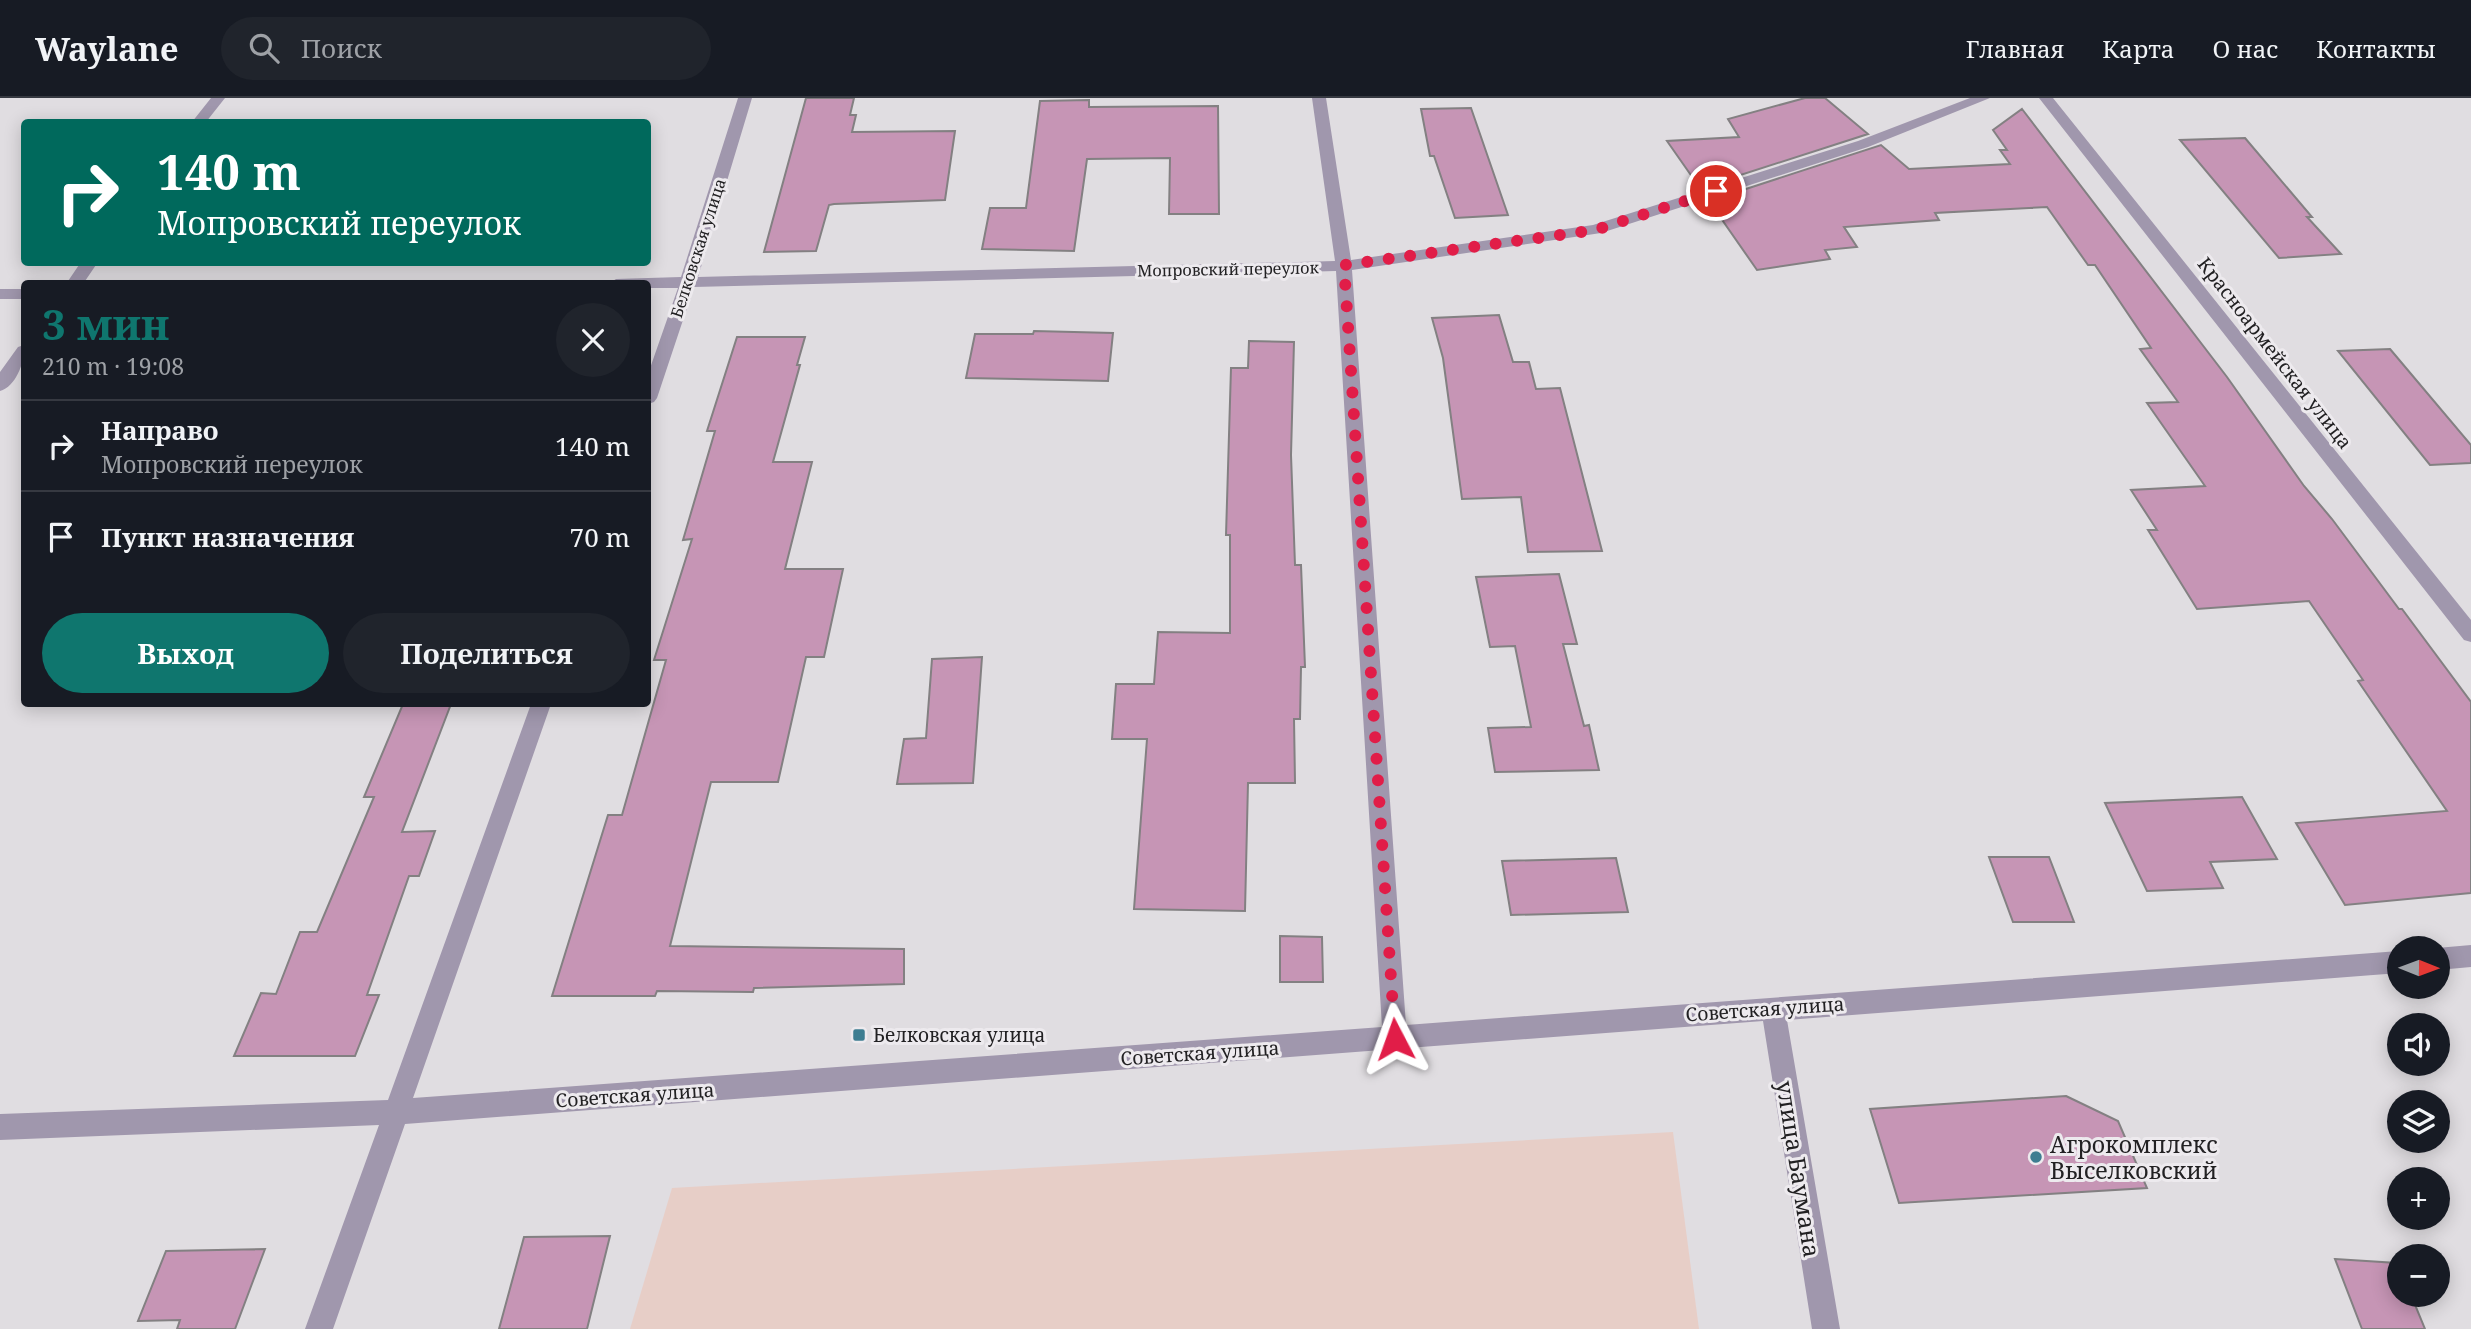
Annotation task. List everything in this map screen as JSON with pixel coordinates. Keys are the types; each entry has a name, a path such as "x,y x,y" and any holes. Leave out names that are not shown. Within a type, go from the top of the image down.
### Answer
{"street":[{"path":"201,119 218,98"},
{"name":"Белковская улица","path":"651,389 746,98"},
{"path":"1319,98 1344,265 1395,1039"},
{"name":"Мопровский переулок","path":"651,283 1344,265 1595,230 1863,144 1983,98"},
{"name":"Красноармейская улица","path":"2046,98 2471,634"},
{"path":"0,294 21,294"},
{"path":"0,385 21,355"},
{"path":"319,1329 540,707"},
{"path":"2450,958 2471,956"},
{"name":"Советская улица","path":"0,1127 398,1112 2387,963"},
{"name":"улица Баумана","path":"1773,1009 1826,1329"}],"shaded area":[{"path":"1673,1132 1699,1329 630,1329 672,1188"}],"building":[{"path":"806,98 854,98 850,115 856,115 852,132 955,131 945,200 829,205 816,251 764,252"},
{"path":"1805,98 1825,98 1868,134 1700,188 1667,141 1739,137 1728,119"},
{"path":"1089,100 1089,107 1218,106 1219,214 1169,214 1170,158 1087,159 1074,251 982,249 990,208 1026,208 1040,101"},
{"path":"1471,108 1508,215 1455,218 1434,156 1430,156 1421,109"},
{"path":"2022,109 2227,377 2304,486 2399,609 2402,609 2471,702 2471,893 2345,905 2296,823 2447,811 2358,681 2363,680 2309,601 2197,609 2148,530 2157,530 2131,490 2205,486 2147,403 2178,402 2140,349 2151,348 2095,265 2088,265 2047,207 1935,213 1939,220 1844,227 1857,247 1825,250 1830,259 1757,270 1709,201 1881,145 1909,169 2010,164 2000,150 2007,150 1993,130"},
{"path":"2245,138 2312,217 2307,217 2341,254 2279,258 2180,140"},
{"path":"1499,315 1513,362 1529,362 1536,389 1560,388 1602,551 1528,552 1521,497 1462,499 1443,358 1432,318"},
{"path":"1034,331 1113,333 1108,381 966,378 975,334 1033,334"},
{"path":"737,337 805,337 797,365 800,365 773,462 812,462 785,569 843,569 824,657 806,657 778,782 711,782 670,946 904,949 904,984 754,988 753,992 657,991 655,996 552,996 608,815 622,815 666,660 654,660 692,539 683,540 715,431 707,431"},
{"path":"1249,341 1294,342 1291,455 1295,565 1301,565 1305,667 1301,667 1300,719 1294,719 1295,783 1248,783 1245,911 1134,909 1147,739 1112,739 1116,684 1154,684 1158,632 1230,633 1230,535 1226,535 1231,368 1248,368"},
{"path":"2390,349 2471,445 2471,463 2430,465 2338,351"},
{"path":"1559,574 1577,644 1563,644 1584,726 1589,725 1599,770 1495,772 1488,728 1531,727 1515,646 1490,647 1476,577"},
{"path":"982,657 973,783 897,784 904,739 926,738 932,659"},
{"path":"402,707 450,707 402,832 435,831 419,876 409,876 367,995 379,995 355,1056 234,1056 261,993 276,994 300,932 317,932 374,797 364,797"},
{"path":"2242,797 2277,859 2210,862 2223,888 2147,891 2105,803"},
{"path":"1989,857 2049,857 2074,922 2013,922"},
{"path":"1616,858 1628,912 1511,915 1502,861"},
{"path":"1280,936 1322,937 1323,982 1280,982"},
{"path":"2066,1096 2118,1121 2147,1188 1899,1203 1870,1109"},
{"path":"610,1236 587,1329 499,1329 524,1237"},
{"path":"265,1249 235,1329 177,1329 180,1320 138,1321 166,1251"},
{"path":"2335,1259 2387,1262 2387,1307 2416,1307 2425,1329 2362,1329"}],"place":[{"name":"Белковская улица","path":"859,1035"},
{"name":"Агрокомплекс Выселковский","path":"2036,1157"}],"route":[{"path":"1395,1039 1344,265 1595,230 1716,191"}]}
